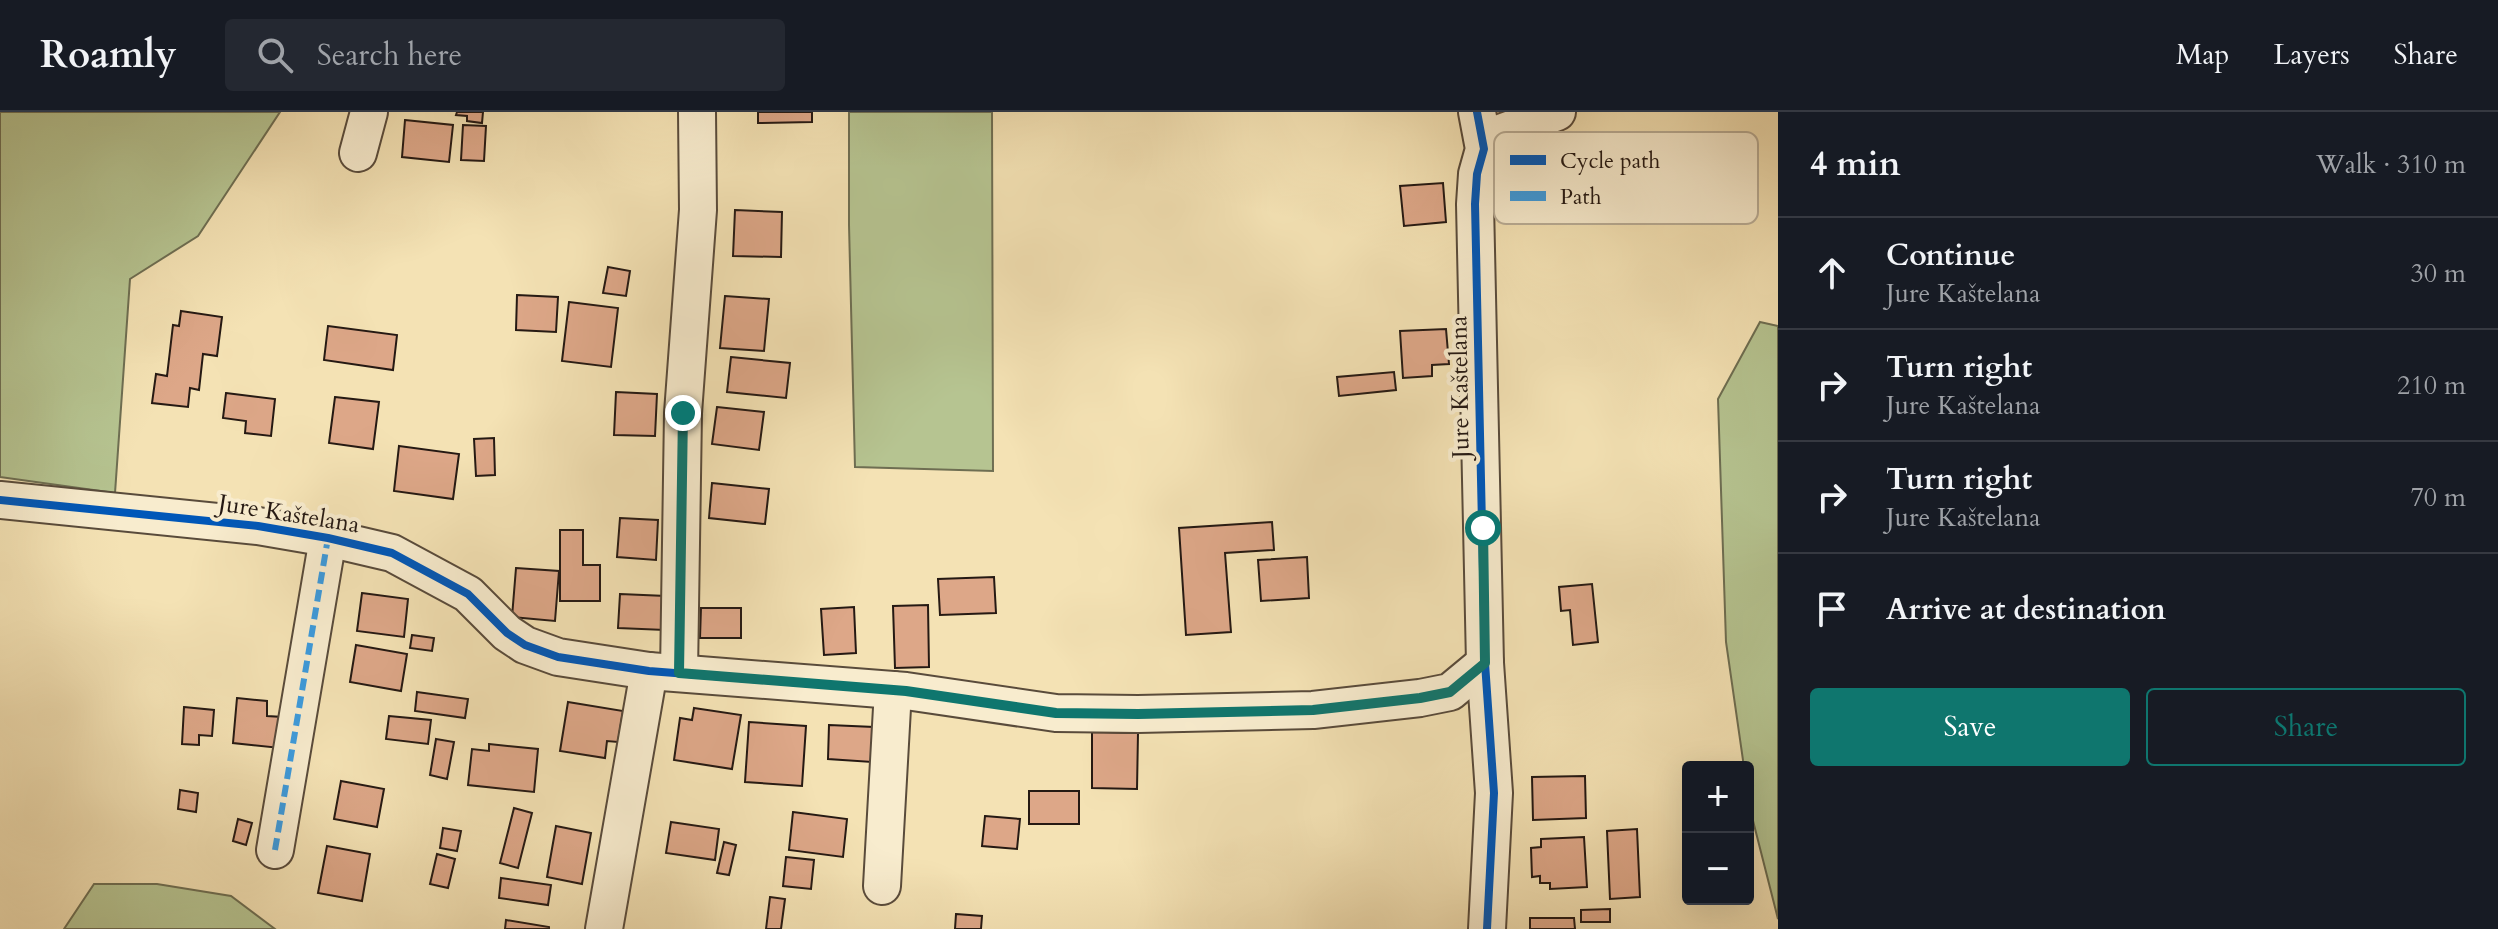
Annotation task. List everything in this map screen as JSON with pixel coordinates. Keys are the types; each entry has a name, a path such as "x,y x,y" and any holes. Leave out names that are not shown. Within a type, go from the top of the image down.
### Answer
{"street":[{"path":"358,153 369,112"},
{"path":"604,929 664,672 698,210 697,112"},
{"name":"Jure Kaštelana","path":"1477,112 1484,149 1477,174 1475,204 1485,663 1494,793 1487,929"},
{"path":"1503,132 1557,112"},
{"path":"1484,149 1494,136"},
{"name":"Jure Kaštelana","path":"0,500 258,526 392,553 468,594 507,633 542,653 664,672 893,690 1056,713 1138,714 1313,710 1420,698 1450,692 1485,663"},
{"path":"275,850 328,538"},
{"path":"882,886 893,690"},
{"path":"1450,692 1471,702 1489,716"}],"green space":[{"path":"0,112 280,112 198,236 130,279 115,493 0,477"},
{"path":"849,112 992,112 993,471 855,467"},
{"path":"1760,322 1778,326 1778,919 1754,825 1754,761 1743,761 1726,642 1718,399"},
{"path":"94,884 157,884 231,896 275,929 64,929"}],"building":[{"path":"457,112 483,112 482,123 467,121 467,116 456,115"},
{"path":"758,112 812,112 812,122 758,123"},
{"path":"405,120 453,125 449,162 402,157"},
{"path":"463,125 486,126 484,161 461,160"},
{"path":"1443,183 1446,222 1404,226 1400,186"},
{"path":"735,210 782,212 781,257 733,256"},
{"path":"608,267 630,271 626,296 603,293"},
{"path":"517,295 558,297 556,332 516,330"},
{"path":"725,296 769,299 764,351 720,348"},
{"path":"569,302 618,308 611,367 562,361"},
{"path":"181,311 222,317 217,356 203,354 199,390 190,388 188,407 152,403 156,374 167,376 173,325 179,326"},
{"path":"328,326 397,335 393,370 324,360"},
{"path":"1446,329 1449,364 1432,365 1432,376 1403,378 1400,331"},
{"path":"731,357 790,363 786,398 727,392"},
{"path":"1394,372 1396,390 1339,396 1337,377"},
{"path":"616,392 657,394 655,436 614,435"},
{"path":"226,393 275,399 271,436 245,433 246,421 223,418"},
{"path":"335,397 379,402 373,449 329,443"},
{"path":"717,407 764,412 759,450 712,444"},
{"path":"494,438 495,475 476,476 474,439"},
{"path":"399,446 459,454 453,499 394,491"},
{"path":"712,483 769,489 765,524 709,518"},
{"path":"620,518 658,520 656,560 617,557"},
{"path":"1272,522 1274,550 1225,553 1231,632 1186,635 1179,528"},
{"path":"560,530 583,530 583,565 600,565 600,601 560,601"},
{"path":"1307,557 1309,598 1261,601 1258,560"},
{"path":"516,568 559,571 555,621 512,617"},
{"path":"994,577 996,613 940,615 938,579"},
{"path":"1592,584 1598,642 1573,645 1570,610 1561,611 1559,587"},
{"path":"362,593 408,599 404,637 357,631"},
{"path":"620,594 666,596 665,630 618,628"},
{"path":"928,605 929,667 895,668 893,606"},
{"path":"854,607 856,653 824,655 821,609"},
{"path":"701,608 741,608 741,638 700,638"},
{"path":"412,635 434,638 432,651 410,648"},
{"path":"356,645 407,654 401,691 350,682"},
{"path":"417,692 468,699 465,718 415,711"},
{"path":"237,698 267,701 267,716 283,717 280,748 233,743"},
{"path":"568,702 623,711 618,742 607,741 605,758 560,751"},
{"path":"184,707 214,710 212,736 199,735 199,745 182,744"},
{"path":"694,708 741,715 732,769 674,760 680,718 692,720"},
{"path":"389,716 431,720 428,744 386,739"},
{"path":"749,722 806,726 802,786 745,782"},
{"path":"829,725 874,727 872,762 828,759"},
{"path":"1092,732 1138,733 1137,789 1092,788"},
{"path":"436,739 454,742 447,779 430,775"},
{"path":"489,744 538,749 534,792 468,785 472,749 489,751"},
{"path":"1585,776 1586,818 1533,820 1532,777"},
{"path":"341,781 384,789 377,827 334,819"},
{"path":"180,790 198,793 196,812 178,809"},
{"path":"1029,791 1079,791 1079,824 1029,824"},
{"path":"514,808 532,813 518,868 500,863"},
{"path":"793,812 847,819 843,857 789,850"},
{"path":"985,816 1020,819 1017,849 982,846"},
{"path":"238,819 252,823 246,845 233,841"},
{"path":"671,822 719,829 715,860 666,853"},
{"path":"556,826 591,833 582,884 547,877"},
{"path":"443,828 461,831 457,851 440,848"},
{"path":"1637,829 1640,897 1610,899 1607,831"},
{"path":"1584,837 1587,887 1550,889 1550,883 1540,883 1540,876 1532,877 1531,848 1541,847 1541,839"},
{"path":"724,842 736,845 729,875 717,873"},
{"path":"327,846 370,854 362,901 318,893"},
{"path":"437,854 455,859 448,888 430,884"},
{"path":"786,857 814,860 811,889 783,886"},
{"path":"501,878 551,885 548,905 499,898"},
{"path":"770,897 785,899 781,929 766,929"},
{"path":"1610,909 1610,922 1581,922 1581,910"},
{"path":"956,914 982,916 981,929 955,929"},
{"path":"1530,918 1574,918 1575,929 1530,929"},
{"path":"506,920 549,927 549,929 505,929"}],"marked path":[{"path":"275,850 328,538"}],"cycle path":[{"path":"1477,112 1484,149 1477,174 1475,204 1485,663 1494,793 1487,929"},
{"path":"0,500 258,526 392,553 468,594 507,633 525,645 558,657 649,671 906,691 1056,713 1138,714 1313,710 1420,698 1450,692 1485,663"}],"route":[{"path":"683,413 679,673 906,691 1056,713 1313,710 1420,698 1450,692 1485,663 1483,528"}]}
